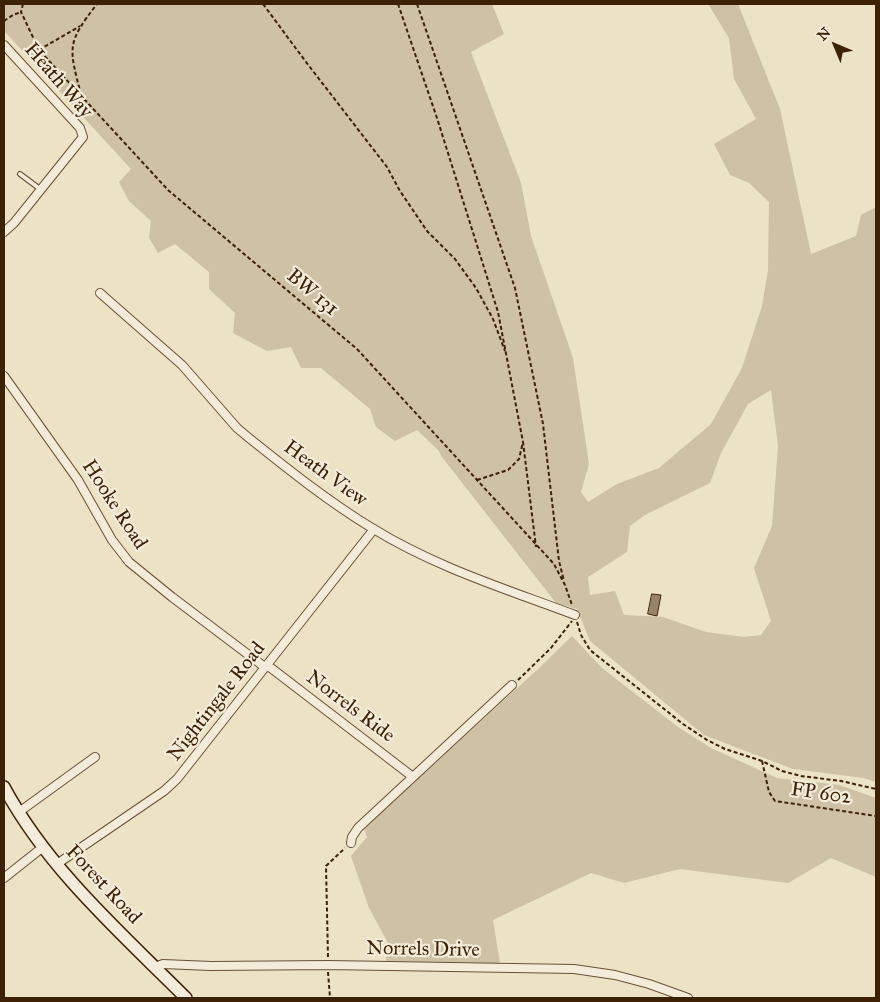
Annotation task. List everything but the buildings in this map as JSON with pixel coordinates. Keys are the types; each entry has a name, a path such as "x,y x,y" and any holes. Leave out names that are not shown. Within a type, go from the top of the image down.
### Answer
{"street":[{"name":"Heath Way","path":"4,44 82,131 81,141 14,223 4,232"},
{"name":"Heath View","path":"100,293 182,365 237,428 338,506 374,529 467,575 575,615"},
{"name":"Hooke Road","path":"4,376 78,480 112,540 129,562 172,597 262,665 266,666"},
{"name":"Nightingale Road","path":"57,864 171,785 374,529"},
{"name":"Norrels Ride","path":"266,666 272,668 413,777"},
{"path":"351,843 352,837 358,828 512,685"},
{"path":"19,812 95,757"},
{"name":"Forest Road","path":"4,787 43,847 86,898 186,998"},
{"path":"4,878 43,847"},
{"name":"Norrels Drive","path":"155,967 163,964 211,966 328,965 574,970 615,975 650,984 688,998"}],"lane":[{"path":"20,174 41,190"}],"path":[{"path":"4,21 20,12 23,4"},
{"path":"81,96 72,60 72,43 80,26 97,4"},
{"path":"263,4 387,167 400,191 427,231 455,260 476,288 493,320 506,355"},
{"path":"398,4 437,118 495,303 523,442 536,546"},
{"path":"417,4 515,288 543,424 559,561 566,585"},
{"name":"BW 131","path":"20,12 39,50 168,190 357,349 554,564 566,585 581,635 590,650 683,724 725,749 762,761 782,771 876,789"},
{"path":"39,50 80,26"},
{"path":"476,480 508,470 519,459 523,442"},
{"path":"512,685 552,648 575,615"},
{"name":"FP 602","path":"762,761 769,792 775,801 876,816"},
{"path":"330,998 326,866 351,843"}],"shaded area":[{"path":"4,4 492,4 504,34 471,52 521,183 531,236 573,358 589,464 581,492 588,502 617,484 659,468 711,424 742,368 762,306 768,271 769,202 749,183 730,175 714,144 756,119 734,79 729,38 708,4 738,4 780,109 811,254 856,236 861,215 876,207 876,782 864,778 793,769 704,735 590,641 577,609 556,603 439,451 417,430 395,441 376,427 370,409 321,368 301,368 291,347 267,351 233,333 235,313 209,289 209,272 175,244 158,253 149,238 151,221 129,201 119,182 131,169 4,31","holes":["771,390 778,446 772,526 754,568 771,621 761,635 744,637 706,632 663,617 624,615 615,591 590,595 588,577 627,552 630,526 645,515 710,483 721,453 748,404"]},
{"path":"572,636 602,668 678,727 711,748 777,778 839,785 876,798 876,877 831,858 788,883 680,869 624,883 591,873 493,920 500,963 386,961 387,941 369,908 351,856 367,837 364,828"}]}
